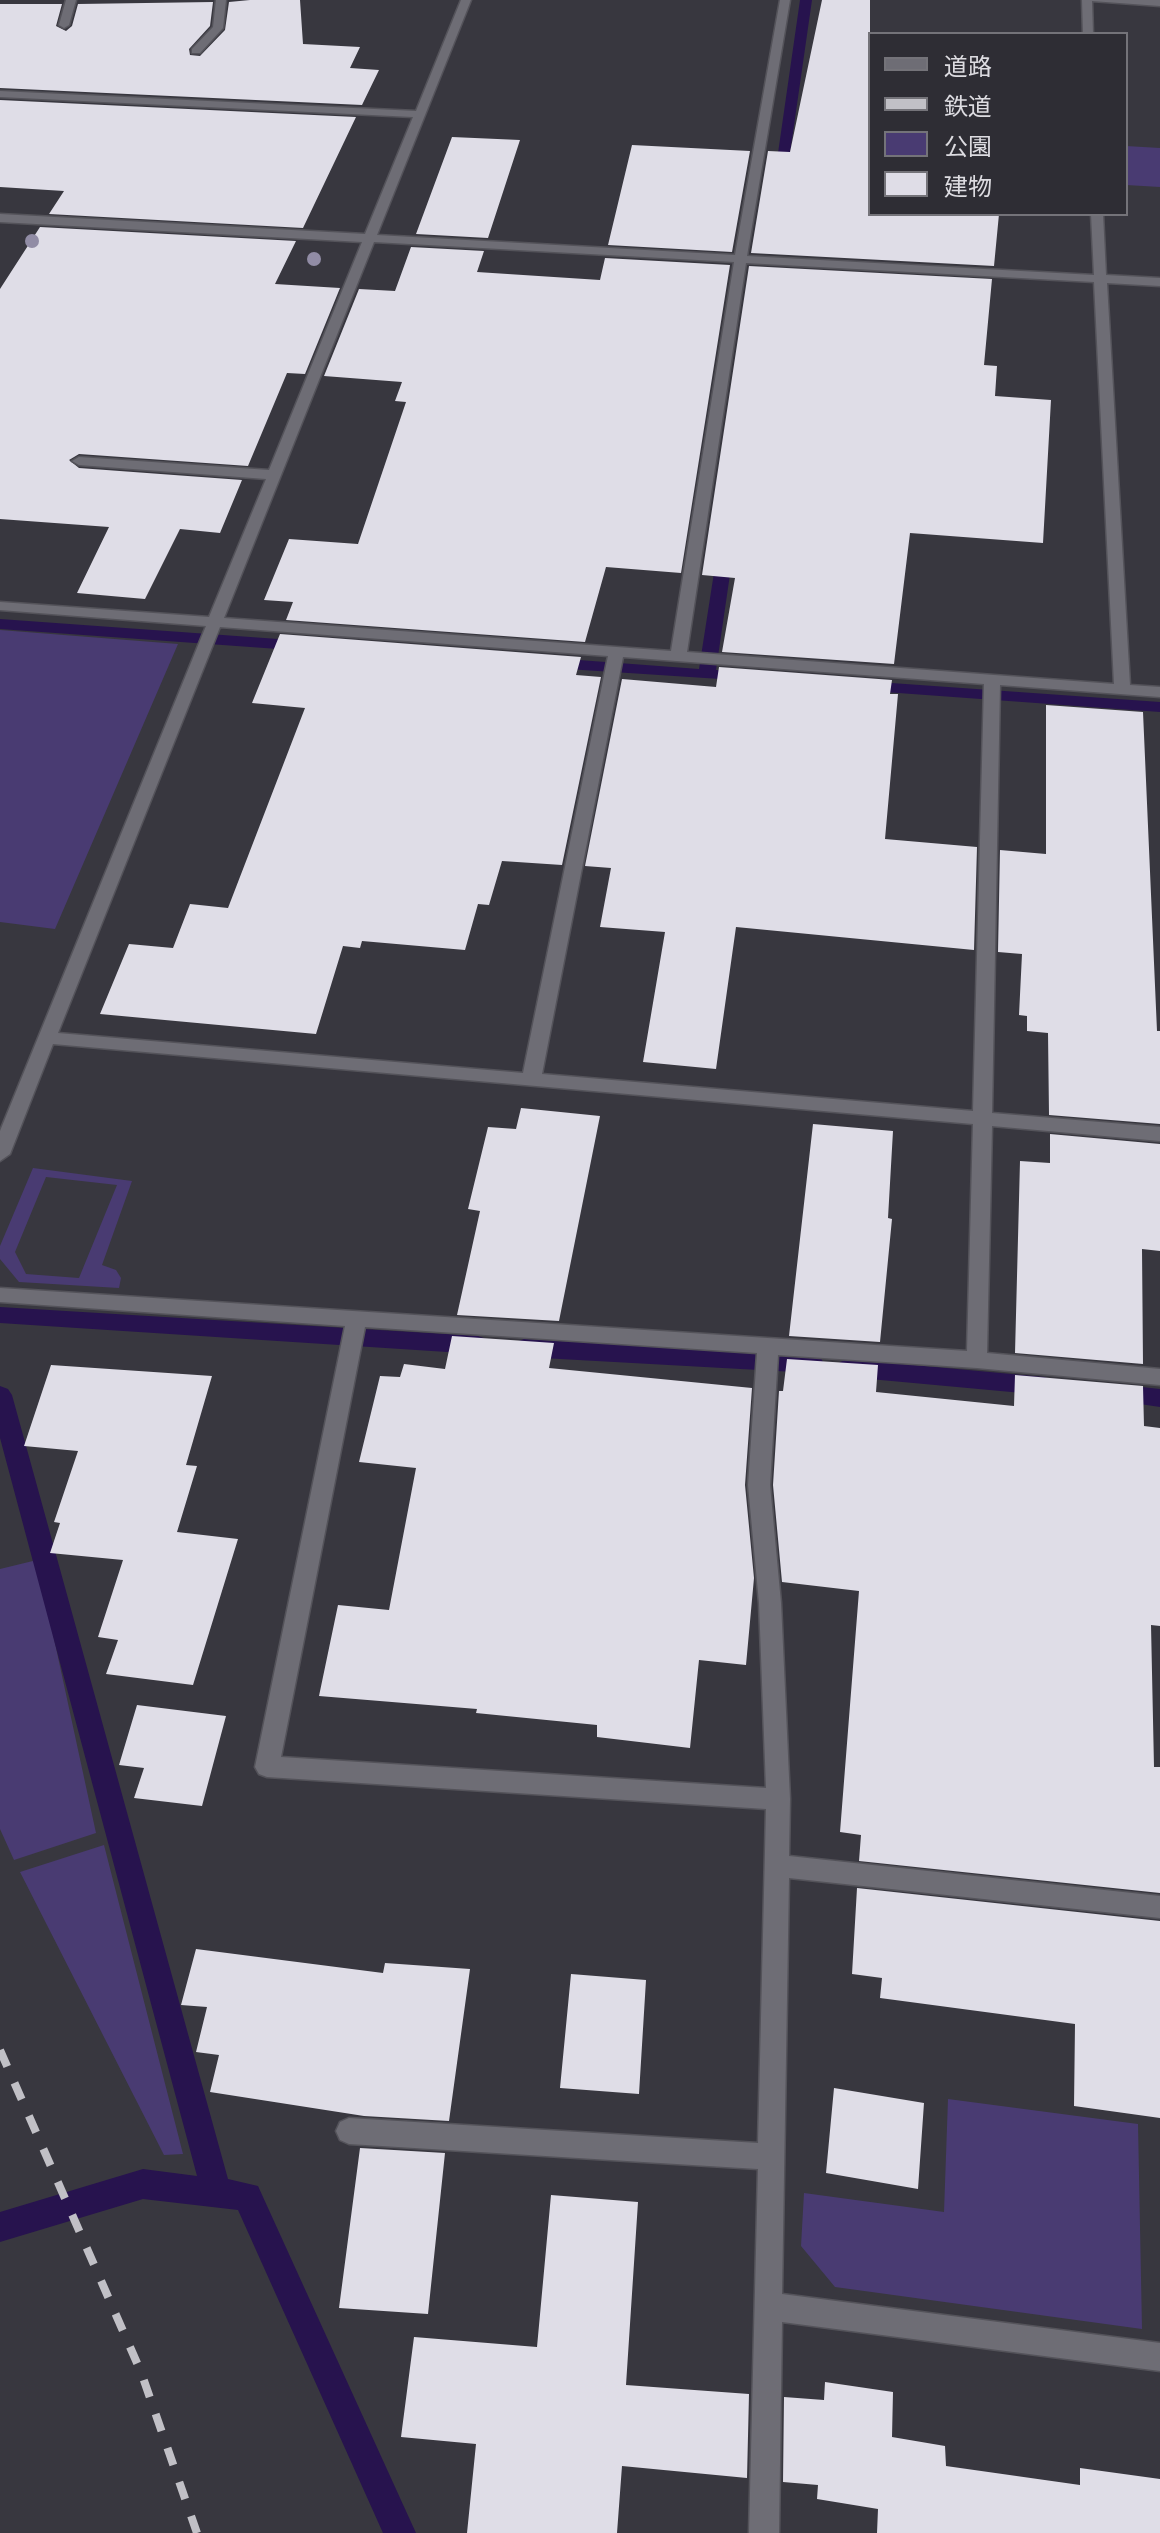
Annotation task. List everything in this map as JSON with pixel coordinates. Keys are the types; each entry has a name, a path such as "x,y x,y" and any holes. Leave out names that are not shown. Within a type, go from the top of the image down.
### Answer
{"street":[{"path":"64,25 71,0"},
{"path":"196,51 218,28 221,0"},
{"path":"0,1154 466,0"},
{"path":"678,658 785,0"},
{"path":"1087,0 1088,32"},
{"path":"1097,0 1160,3"},
{"path":"0,94 418,114"},
{"path":"1097,216 1122,690"},
{"path":"2,221 1160,282"},
{"path":"79,461 274,475"},
{"path":"0,606 211,634 614,663 678,658 721,661 991,689 1160,692"},
{"path":"531,1081 614,663"},
{"path":"977,1360 991,689"},
{"path":"49,1038 1160,1134"},
{"path":"0,1295 354,1330 768,1358 977,1360 1160,1377"},
{"path":"354,1330 267,1767 778,1799"},
{"path":"764,2533 778,1799 770,1603 759,1485 768,1358"},
{"path":"777,1866 1160,1907"},
{"path":"349,2131 771,2157"},
{"path":"768,2306 1160,2357"}],"green space":[{"path":"1128,146 1160,148 1160,187 1128,185"},
{"path":"0,630 178,644 55,929 0,922"},
{"path":"33,1168 132,1181 102,1265 116,1270 121,1278 119,1288 19,1282 0,1259 0,1246","holes":["46,1177 117,1185 79,1278 26,1274 15,1252"]},
{"path":"37,1560 96,1833 14,1860 0,1829 0,1569"},
{"path":"104,1845 183,2154 164,2155 20,1872"},
{"path":"948,2099 1138,2124 1142,2329 835,2287 801,2246 804,2193 944,2212"}],"building":[{"path":"300,0 303,44 360,47 350,68 379,70 362,105 0,88 0,4 62,4 56,26 66,31 72,26 78,4 213,2 210,26 189,49 190,55 200,56 225,30 229,2"},
{"path":"822,0 870,0 868,216 999,216 994,266 751,253 768,151 790,152"},
{"path":"0,100 356,117 303,228 49,214 64,191 0,187"},
{"path":"452,137 520,140 488,238 416,234"},
{"path":"632,145 750,151 732,252 608,245"},
{"path":"40,227 296,241 275,284 340,288 305,374 287,373 248,466 79,454 69,460 79,468 242,480 220,533 180,529 145,599 77,593 109,527 0,519 0,289"},
{"path":"411,247 484,251 477,272 600,280 605,258 730,265 681,573 606,567 585,642 286,620 293,602 264,600 289,539 358,544 406,402 395,401 402,382 324,376 359,289 395,291"},
{"path":"749,266 992,279 984,365 997,366 995,396 1051,400 1043,543 910,533 894,664 722,652 735,578 702,575"},
{"path":"280,634 581,657 576,675 601,677 562,865 502,861 489,905 478,904 465,950 362,941 360,948 343,946 316,1034 100,1014 129,944 173,948 190,904 228,908 305,708 252,703"},
{"path":"719,667 892,680 890,694 898,694 885,839 977,847 974,950 736,927 716,1069 643,1062 665,932 600,927 611,868 585,866 622,679 716,687"},
{"path":"1046,705 1143,712 1157,1031 1160,1031 1160,1124 1049,1115 1048,1033 1027,1031 1027,1016 1019,1015 1022,954 998,952 1000,850 1046,854"},
{"path":"521,1108 600,1116 559,1321 457,1315 480,1211 468,1209 488,1127 516,1129"},
{"path":"813,1124 893,1131 888,1218 892,1219 880,1342 789,1336"},
{"path":"1050,1134 1160,1144 1160,1251 1142,1249 1143,1364 1015,1353 1020,1161 1050,1163"},
{"path":"452,1336 554,1343 549,1368 752,1388 745,1485 754,1578 746,1665 699,1660 690,1748 597,1737 597,1725 476,1713 477,1709 319,1696 338,1605 389,1610 416,1468 359,1462 380,1376 400,1377 404,1364 445,1369"},
{"path":"787,1359 878,1365 876,1392 1014,1406 1015,1375 1143,1386 1144,1426 1160,1428 1160,1626 1151,1625 1154,1767 1160,1767 1160,1893 859,1861 861,1835 840,1832 859,1591 782,1582 773,1485 779,1391 783,1391"},
{"path":"51,1365 212,1376 186,1465 197,1466 177,1532 238,1539 193,1685 106,1674 118,1640 98,1637 123,1560 50,1553 60,1523 54,1522 78,1451 24,1446"},
{"path":"137,1705 226,1716 202,1806 134,1798 144,1768 119,1765"},
{"path":"857,1888 1160,1921 1160,2118 1074,2106 1075,2024 880,1998 882,1978 852,1974"},
{"path":"196,1949 383,1973 385,1963 470,1969 449,2121 364,2116 210,2092 219,2055 196,2052 207,2007 181,2005"},
{"path":"571,1974 646,1980 639,2094 560,2088"},
{"path":"834,2088 924,2103 918,2189 826,2173"},
{"path":"360,2148 445,2153 428,2314 339,2308"},
{"path":"551,2195 638,2202 626,2385 749,2394 747,2478 622,2466 617,2533 467,2533 476,2444 401,2437 414,2337 537,2347"},
{"path":"825,2382 893,2392 892,2437 945,2446 946,2466 1080,2485 1080,2468 1160,2479 1160,2533 877,2533 878,2509 817,2499 818,2485 783,2482 784,2397 824,2400"}],"waterway":[{"path":"780,181 806,0"},
{"path":"707,674 726,547"},
{"path":"0,624 306,646"},
{"path":"552,663 745,677"},
{"path":"863,686 1160,707"},
{"path":"0,1315 478,1345"},
{"path":"524,1348 813,1364"},
{"path":"848,1368 1044,1386"},
{"path":"1114,1393 1160,1398"},
{"path":"0,1395 217,2193"},
{"path":"0,2227 143,2184 217,2193"},
{"path":"217,2193 247,2196 400,2533"}],"railway":[{"path":"0,2050 141,2372 197,2533"}]}
